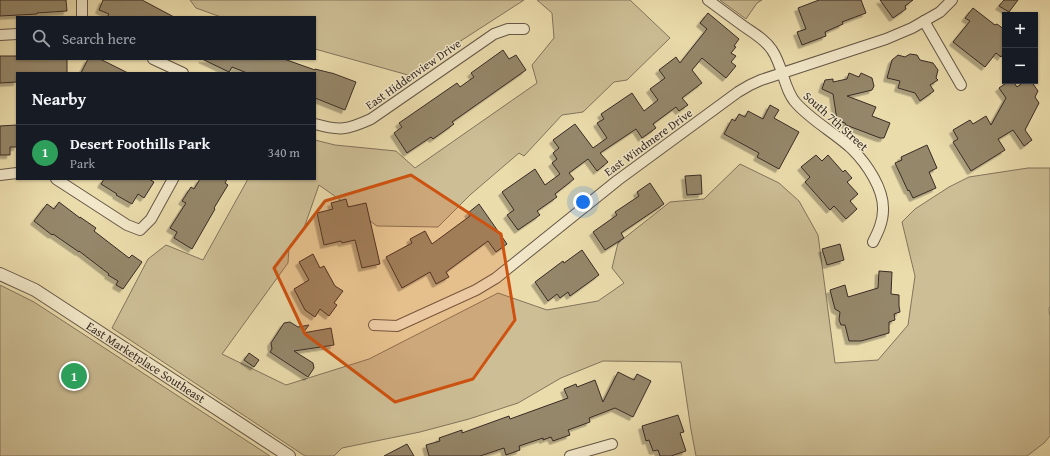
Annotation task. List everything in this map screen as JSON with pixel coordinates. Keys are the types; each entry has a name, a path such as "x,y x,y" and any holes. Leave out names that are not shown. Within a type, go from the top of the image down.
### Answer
{"street":[{"path":"82,0 82,16"},
{"name":"South 7th Street","path":"708,0 758,35 773,50 791,97 805,112 852,150 868,168 880,190 884,211 874,242"},
{"name":"East Windmere Drive","path":"374,325 397,326 469,293 496,278 618,180 738,92 750,85 761,80 886,39 912,28 940,12 952,0"},
{"path":"924,21 961,85"},
{"name":"East Hiddenview Drive","path":"316,124 329,128 341,129 354,127 371,119 494,34 508,29 524,29"},
{"path":"0,34 16,34"},
{"path":"155,60 181,72"},
{"path":"0,175 16,173"},
{"path":"58,180 127,225 140,230 151,219 172,180"},
{"name":"East Marketplace Southeast","path":"0,274 35,290 290,456"},
{"path":"570,456 612,444"}],"highlighted area":[{"path":"411,175 501,234 515,320 473,379 395,402 305,334 274,268 325,201"}],"shaded area":[{"path":"190,0 524,0 408,75 316,49 316,16 218,16 196,8"},
{"path":"537,0 630,0 670,38 627,80 614,82 583,112 562,115 524,156 519,153 470,195 438,227 377,226 319,185 304,228 289,247 288,263 222,354 286,385 369,359 498,293 547,310 598,301 624,283 612,268 618,243 670,202 704,199 740,164 779,183 799,201 818,235 835,363 878,360 908,325 915,276 902,222 915,209 949,187 969,177 1028,168 1050,168 1050,436 1044,443 1027,456 696,456 681,362 603,361 561,378 518,403 469,419 420,432 342,448 334,456 305,456 112,328 148,259 166,245 203,260 247,180 316,180 316,140 335,145 396,151 415,168 537,83 532,65 554,38 552,13"},
{"path":"720,0 762,0 757,3 746,19"},
{"path":"0,285 34,302 270,456 0,456"}],"building":[{"path":"0,0 66,0 67,11 0,16"},
{"path":"103,0 142,0 172,16 108,16 109,14 99,10"},
{"path":"819,0 861,0 866,13 842,22 843,24 825,32 826,36 802,45 797,32 806,29 798,8"},
{"path":"880,0 913,0 905,6 906,9 893,18"},
{"path":"1004,0 1018,0 1009,12 999,6"},
{"path":"973,8 995,25 997,24 1002,28 1001,57 996,53 985,67 953,42 970,21 965,18"},
{"path":"708,13 739,39 734,46 736,47 731,53 736,56 731,62 736,66 726,78 702,58 692,70 702,83 682,98 688,105 679,111 676,107 653,124 656,128 642,138 636,129 600,153 608,162 597,171 588,159 569,173 574,179 555,194 557,197 537,211 540,215 518,230 507,215 514,210 502,192 535,169 545,185 560,174 552,163 557,159 553,153 559,148 553,140 575,124 593,148 607,138 597,123 604,119 601,114 632,93 644,111 658,100 650,89 665,78 659,70 676,57 680,63 707,29 700,23"},
{"path":"503,50 509,59 516,55 526,70 452,122 454,124 433,139 431,137 407,153 394,133 402,127 399,123 457,83 460,87 474,77 471,73"},
{"path":"910,54 917,55 920,60 933,63 938,70 936,78 938,80 930,85 934,91 920,101 915,93 898,88 900,81 887,78 892,60 898,55 905,57"},
{"path":"0,56 16,56 16,60 67,60 67,72 16,72 16,82 0,83"},
{"path":"88,60 102,60 126,72 82,72"},
{"path":"204,60 287,60 315,70 332,73 356,82 345,110 316,98 316,72 244,72 232,67 229,72"},
{"path":"849,73 859,77 861,73 872,78 874,86 872,90 847,96 876,107 872,116 890,123 884,138 880,138 846,125 845,123 837,120 833,94 822,89 825,80 833,79 833,82 847,79"},
{"path":"1005,84 1015,84 1017,87 1021,84 1033,84 1038,91 1035,97 1039,103 1025,130 1032,140 1024,146 1013,130 998,139 1005,150 971,171 953,142 958,139 953,130 970,120 973,124 986,116 991,125 1006,98 999,88"},
{"path":"770,105 779,110 774,118 799,132 779,169 757,157 759,153 724,134 732,119 735,121 739,114 745,117 748,111 763,119"},
{"path":"16,125 16,147 10,147 10,155 0,155 0,126"},
{"path":"927,145 937,168 929,172 936,188 913,198 909,190 908,191 895,163 902,160 901,157"},
{"path":"816,155 822,161 828,155 843,172 845,170 852,178 847,182 858,194 850,201 857,209 846,219 834,206 830,210 805,182 810,177 801,167"},
{"path":"701,175 702,194 687,195 685,176"},
{"path":"103,180 151,180 154,182 144,198 138,194 132,204 101,184"},
{"path":"199,180 226,180 225,183 228,185 192,249 174,238 177,232 170,228 186,203 182,201 191,187 194,189"},
{"path":"650,183 664,204 621,233 624,238 605,250 593,232 617,215 615,212 639,196 637,192"},
{"path":"346,199 348,207 366,203 380,264 362,268 355,240 342,243 341,241 324,245 317,213 333,209 331,203"},
{"path":"59,202 96,228 94,231 129,258 132,255 142,262 123,289 116,285 118,281 108,275 109,274 79,251 53,234 52,235 34,221 47,204 54,209"},
{"path":"479,204 507,244 496,252 488,241 446,272 449,277 436,284 430,272 402,288 386,257 412,243 410,239 425,231 432,244 470,216 468,213"},
{"path":"840,244 844,260 827,265 822,249"},
{"path":"582,250 599,275 570,296 568,292 560,298 557,294 548,301 535,282 563,261 564,263"},
{"path":"313,254 320,268 324,266 335,286 343,291 334,303 337,305 329,316 320,309 315,317 305,310 294,289 309,280 299,262"},
{"path":"879,271 892,272 891,294 899,295 900,312 894,314 895,320 889,322 889,333 861,341 849,341 845,325 841,325 839,320 840,312 835,309 830,290 845,285 848,297 878,288"},
{"path":"290,322 298,327 309,325 303,333 331,328 334,345 294,351 313,363 314,368 308,377 270,352 272,349 271,343 284,323"},
{"path":"249,353 259,360 254,367 244,360"},
{"path":"618,372 634,380 637,374 651,381 633,417 615,408 589,418 590,422 568,430 570,435 553,441 551,437 543,440 543,438 519,446 520,450 506,455 504,448 480,456 429,456 426,445 440,441 439,438 462,430 462,433 509,416 510,419 568,398 564,389 576,384 577,387 595,380 603,402"},
{"path":"678,415 684,432 680,433 686,451 671,456 660,456 658,450 653,451 649,440 646,441 642,426"},
{"path":"407,444 414,456 384,456"}],"place":[{"name":"Desert Foothills Park","path":"74,376"}]}
